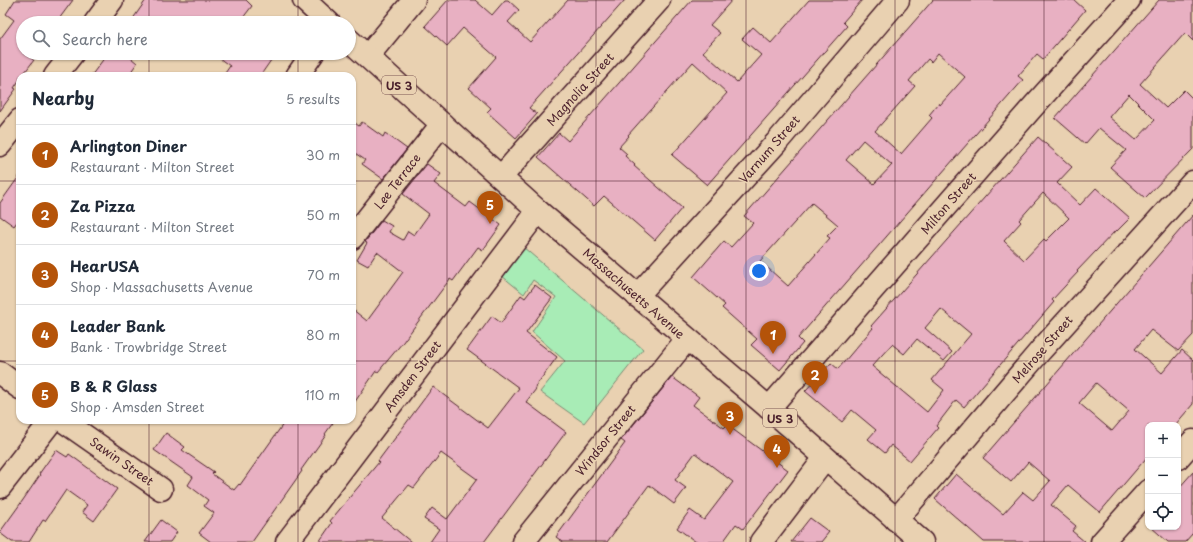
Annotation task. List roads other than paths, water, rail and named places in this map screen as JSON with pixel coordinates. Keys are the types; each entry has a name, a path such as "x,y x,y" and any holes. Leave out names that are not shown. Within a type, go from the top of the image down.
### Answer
{"main road":[{"path":"100,16 112,0"},
{"path":"304,0 321,16"},
{"path":"368,56 414,0"},
{"name":"Magnolia Street","path":"501,177 659,0"},
{"name":"Varnum Street","path":"637,296 776,144 898,0"},
{"name":"Milton Street","path":"769,408 1020,120 1128,0"},
{"name":"Massachusetts Avenue","path":"356,46 538,211 769,408 922,542"},
{"path":"58,72 68,60"},
{"path":"300,72 308,60"},
{"name":"Lee Terrace","path":"356,233 442,124"},
{"path":"0,145 16,125"},
{"name":"Melrose Street","path":"896,520 1041,350 1193,182"},
{"name":"Amsden Street","path":"287,542 538,211"},
{"name":"Windsor Street","path":"523,542 687,338"},
{"path":"0,373 16,385"},
{"path":"0,487 49,424"},
{"name":"Sawin Street","path":"68,424 161,489"},
{"path":"1181,455 1193,441"},
{"path":"761,542 825,458"},
{"path":"1102,542 1145,494"}],"place":[{"name":"B & R Glass","path":"490,224"},
{"name":"Arlington Diner","path":"773,354"},
{"name":"Za Pizza","path":"815,394"},
{"name":"HearUSA","path":"730,435"},
{"name":"Leader Bank","path":"777,468"}]}
